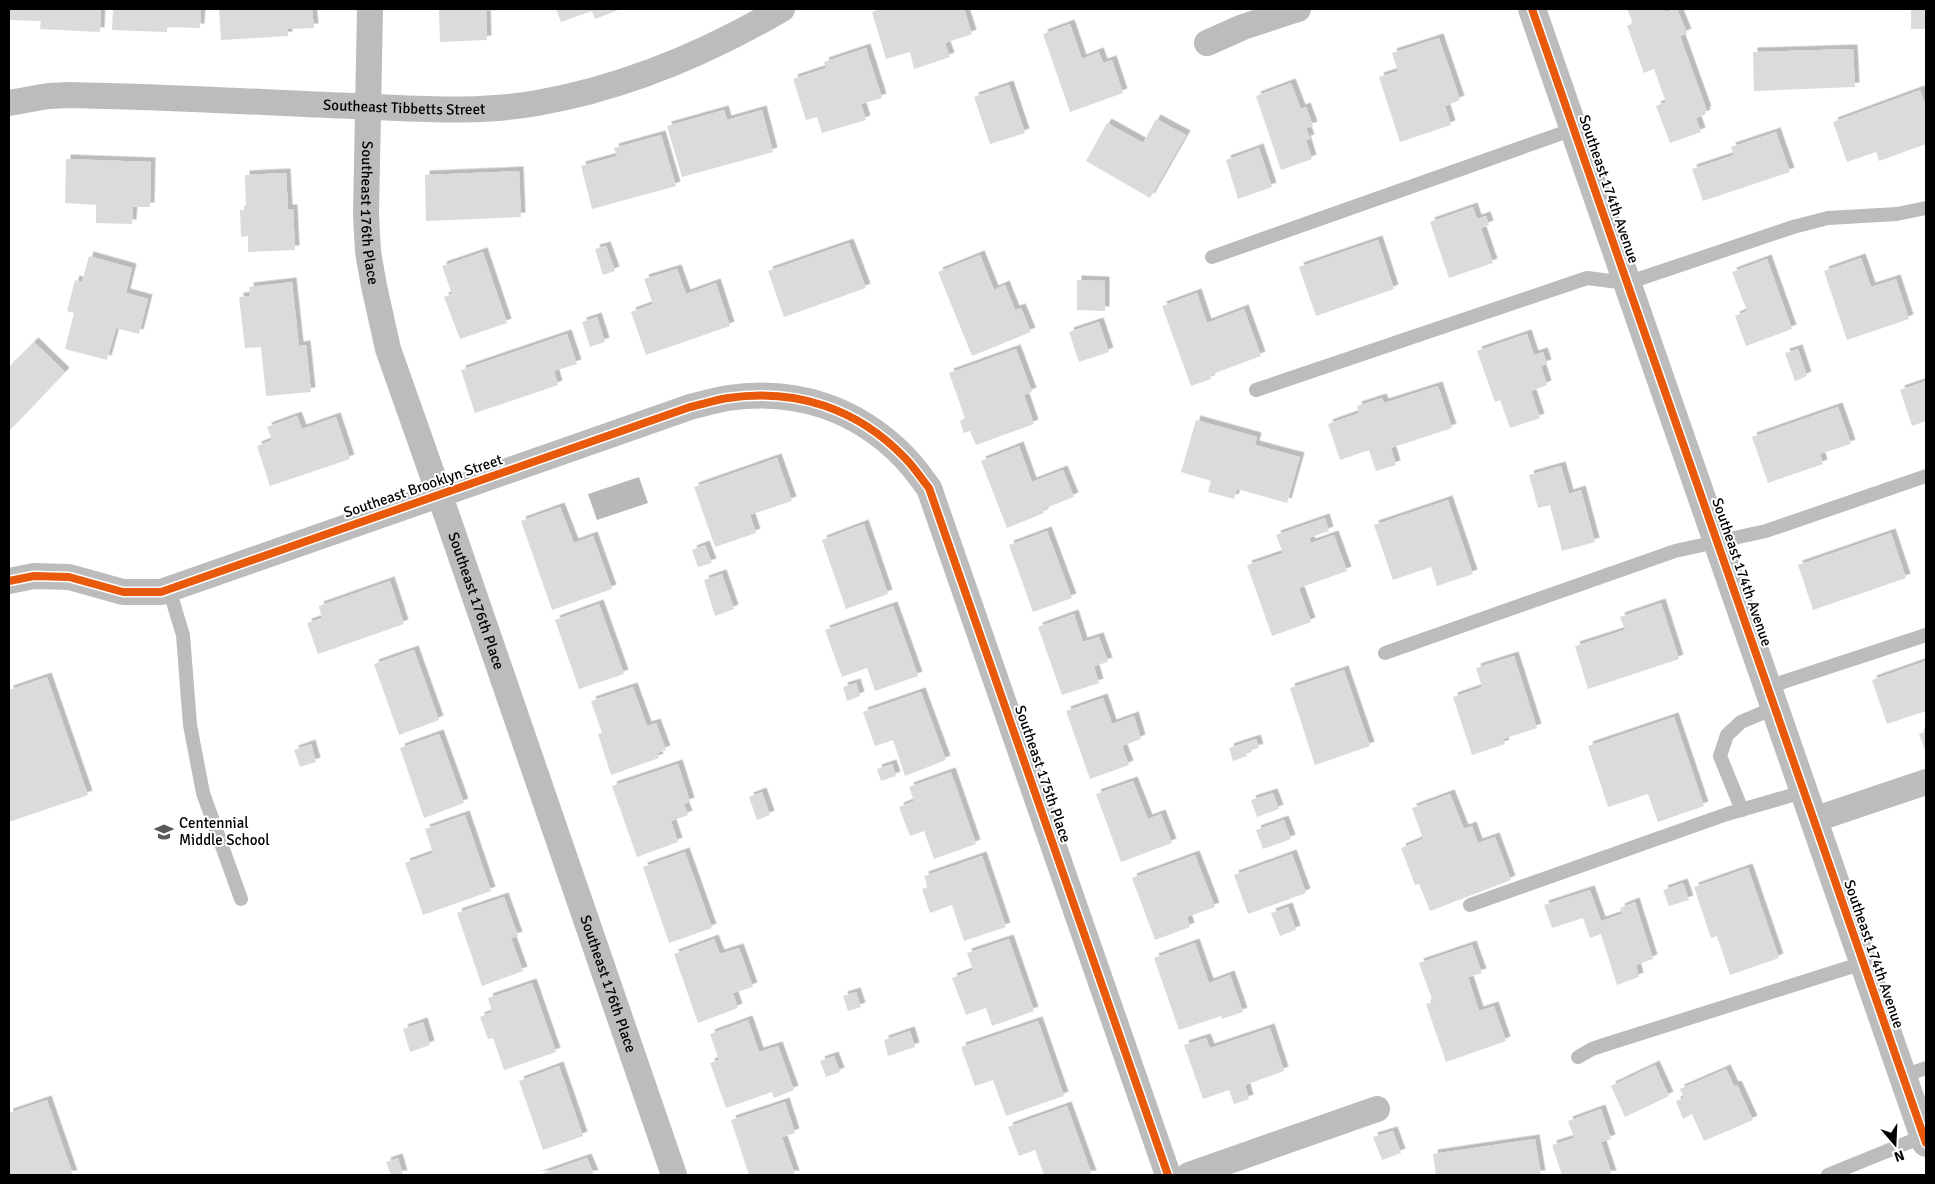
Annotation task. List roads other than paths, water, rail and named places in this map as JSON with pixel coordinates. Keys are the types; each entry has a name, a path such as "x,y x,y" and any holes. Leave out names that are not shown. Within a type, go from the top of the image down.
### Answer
{"street":[{"name":"Southeast 176th Place","path":"370,9 366,214 368,252 388,349 440,494 674,1175"},
{"name":"Southeast Tibbetts Street","path":"9,103 48,96 70,96 425,109 536,104 627,82 709,49 782,9"},
{"path":"1207,42 1243,27 1298,9"},
{"name":"Southeast 174th Avenue","path":"1532,9 1863,963 1914,1072 1925,1140"},
{"name":"Southeast Brooklyn Street","path":"9,581 34,576 69,577 122,592 161,592 690,407 728,398 767,396 808,400 846,413"},
{"name":"Southeast 175th Place","path":"846,413 875,433 904,458 929,488 1168,1175"},
{"path":"1813,820 1926,782"},
{"path":"1189,1175 1376,1109"}],"lane":[{"path":"1212,257 1574,129"},
{"path":"1256,390 1587,278 1627,283 1794,226 1828,218 1897,214 1926,208"},
{"path":"1385,653 1675,551 1766,531 1926,476"},
{"path":"169,589 183,635 190,725 203,793 241,900"},
{"path":"1742,810 1720,756 1727,735 1771,698 1926,635"},
{"path":"1470,905 1742,810 1803,792"},
{"path":"1578,1057 1592,1049 1607,1044 1863,963"},
{"path":"1828,1175 1925,1140"}],"place":[{"name":"Centennial Middle School","path":"164,832"}]}
